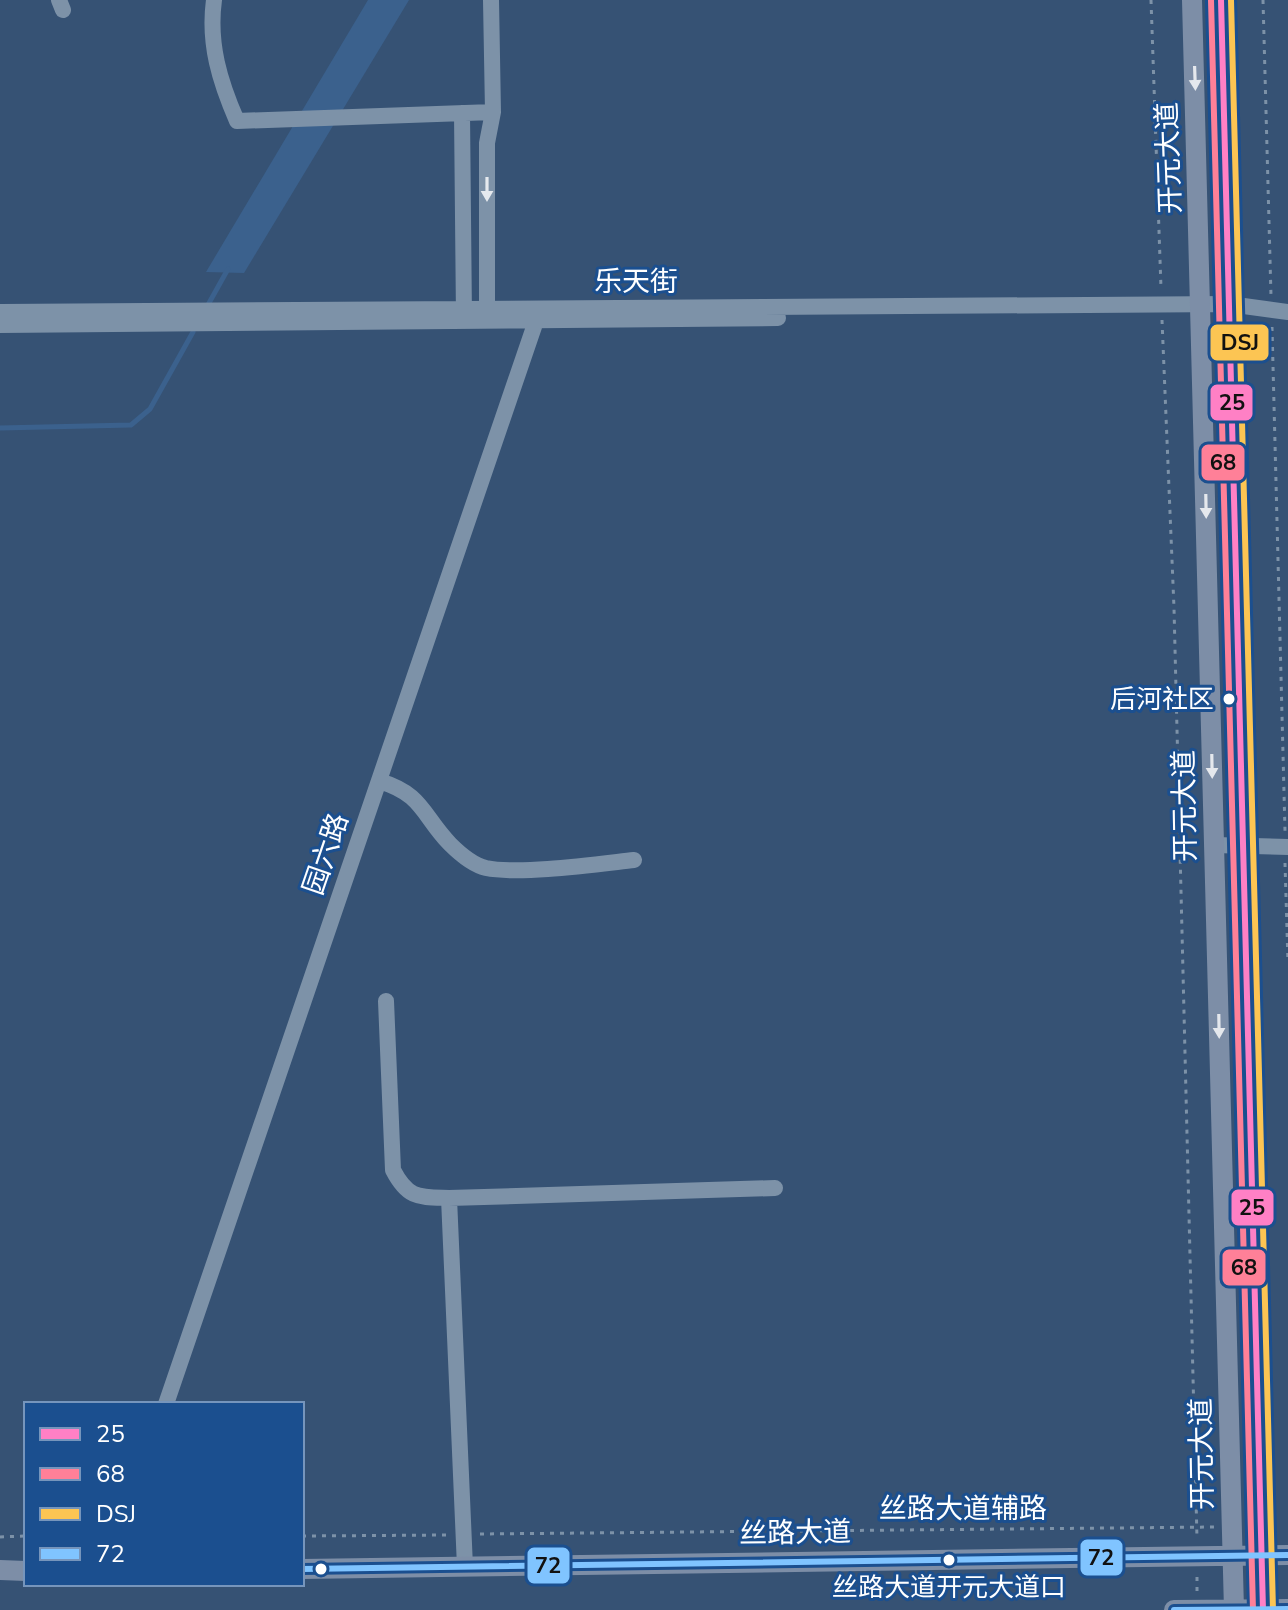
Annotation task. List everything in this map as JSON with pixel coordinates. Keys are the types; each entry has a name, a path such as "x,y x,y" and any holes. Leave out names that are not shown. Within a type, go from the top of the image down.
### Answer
{"main road":[{"name":"开元大道","path":"1192,0 1234,1610"},
{"name":"开元大道","path":"1221,0 1262,1610"},
{"name":"丝路大道","path":"304,1569 1288,1555"},
{"path":"0,1570 24,1571"},
{"path":"1174,1610 1288,1609"}],"street":[{"path":"214,0 211,18 217,75 237,121 493,112"},
{"path":"487,315 487,143 493,112 491,0"},
{"path":"462,113 464,315"},
{"name":"乐天街","path":"0,312 487,315 1229,308 1280,312"},
{"name":"乐天街","path":"487,315 536,321 1162,310"},
{"name":"乐天街","path":"0,325 464,315"},
{"name":"园六路","path":"167,1402 536,321"},
{"path":"379,781 400,787 418,800 449,843 483,867 560,867 634,860"},
{"path":"1214,845 1286,847"},
{"path":"386,1001 393,1170 402,1188 420,1197 775,1188"},
{"path":"449,1198 465,1567"}],"path":[{"path":"1151,0 1174,608 1197,1610"},
{"path":"1263,0 1280,312 1288,963"},
{"name":"丝路大道辅路","path":"304,1536 1232,1527"},
{"path":"0,1537 24,1536"}],"water":[{"path":"368,0 409,0 244,273 206,272"}],"waterway":[{"path":"209,303 228,269"},
{"path":"0,428 131,425 150,409 193,332"}],"transit line":[{"name":"68","path":"1211,0 1253,1610"},
{"name":"25","path":"1221,0 1263,1610"},
{"name":"DSJ","path":"1231,0 1273,1610"},
{"name":"72","path":"304,1569 1288,1555"},
{"name":"72","path":"1174,1610 1288,1609"}],"place":[{"name":"后河社区","path":"1229,699"},
{"name":"丝路大道开元大道口","path":"949,1560"}]}
